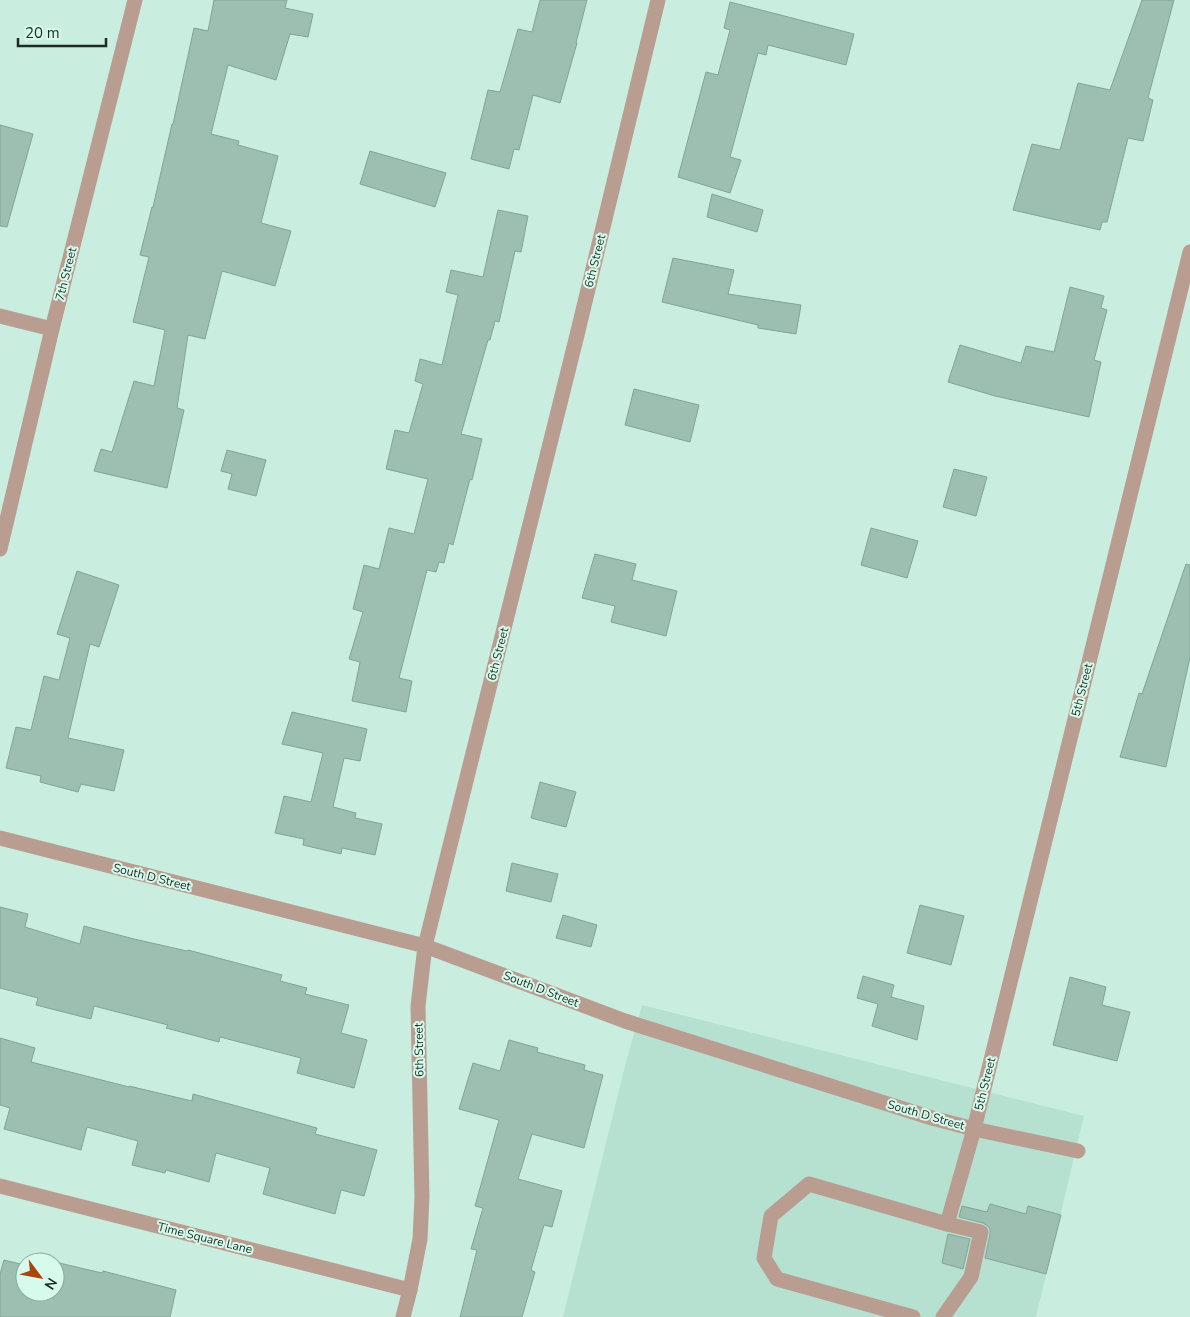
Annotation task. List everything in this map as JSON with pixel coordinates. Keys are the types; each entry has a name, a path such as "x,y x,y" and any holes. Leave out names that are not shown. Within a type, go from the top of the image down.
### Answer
{"street":[{"name":"7th Street","path":"0,549 52,329 135,0"},
{"name":"6th Street","path":"403,1317 420,1239 422,1197 418,1006 425,946 658,0"},
{"name":"5th Street","path":"947,1224 974,1129 1190,252"},
{"path":"0,316 52,329"},
{"name":"South D Street","path":"0,838 425,946 625,1021 932,1118 1078,1152"},
{"path":"913,1317 777,1279 764,1258 771,1216 809,1184 981,1232 971,1277 943,1317"},
{"name":"Time Square Lane","path":"0,1186 410,1290"}],"shaded area":[{"path":"642,1005 1084,1116 1036,1317 563,1317 626,1062"}],"building":[{"path":"214,0 287,0 285,8 313,14 308,37 290,34 276,80 228,65 211,134 239,141 238,145 278,156 261,223 291,231 275,286 222,271 205,339 188,335 177,408 184,410 167,488 94,471 101,449 112,452 134,381 154,386 165,330 133,322 149,257 140,255 173,124 194,28 208,31"},
{"path":"540,0 587,0 560,103 533,95 519,150 514,149 509,169 471,159 488,90 500,92 518,29 532,32"},
{"path":"1142,0 1174,0 1148,98 1153,100 1143,141 1128,138 1107,222 1102,222 1100,230 1013,210 1032,144 1060,150 1078,83 1110,90"},
{"path":"730,2 854,34 846,65 768,45 766,55 758,53 730,157 741,160 730,193 678,177 706,72 718,75 730,30 724,28"},
{"path":"0,125 33,134 7,227 0,226"},
{"path":"370,151 446,173 435,207 360,184"},
{"path":"712,194 763,210 757,232 707,217"},
{"path":"498,210 528,216 521,252 515,251 499,322 495,321 490,340 488,340 461,434 482,439 472,480 470,479 453,545 449,543 444,563 439,562 436,572 427,570 399,678 412,681 406,712 352,701 360,662 349,659 363,612 353,609 364,565 379,569 389,528 414,534 428,479 386,469 395,430 409,433 423,384 415,381 420,359 442,365 458,295 446,292 451,270 483,277"},
{"path":"673,258 734,270 728,294 801,305 796,334 758,328 758,325 662,302"},
{"path":"1070,287 1104,296 1101,308 1107,310 1094,360 1101,362 1089,417 995,396 948,382 960,345 1021,363 1026,346 1054,352"},
{"path":"634,389 699,405 690,442 625,425"},
{"path":"227,450 266,460 256,496 228,489 232,474 221,471"},
{"path":"954,469 987,477 976,516 943,507"},
{"path":"871,528 918,541 907,578 861,565"},
{"path":"595,554 636,564 632,580 677,591 666,636 611,622 615,606 582,598"},
{"path":"1186,564 1190,565 1190,657 1166,767 1120,757 1139,693 1142,694"},
{"path":"77,571 119,585 99,647 90,644 68,738 124,750 114,791 81,784 78,792 40,782 41,776 6,768 16,727 31,730 44,676 59,680 70,638 57,634"},
{"path":"292,712 367,729 360,761 344,758 333,807 356,813 355,818 382,824 375,855 342,848 341,854 303,845 304,839 275,833 284,796 311,802 323,753 282,744"},
{"path":"540,782 576,792 566,827 531,818"},
{"path":"512,863 558,874 551,902 506,891"},
{"path":"920,905 964,916 951,965 907,953"},
{"path":"0,907 28,914 25,927 80,944 84,926 188,950 282,975 280,981 307,988 305,994 349,1005 341,1033 367,1040 354,1088 297,1073 301,1058 220,1037 219,1042 166,1028 168,1025 94,1006 91,1019 36,1005 38,998 0,988"},
{"path":"563,915 597,925 591,947 556,938"},
{"path":"863,976 894,985 891,997 924,1006 917,1040 872,1026 878,1004 857,998"},
{"path":"1070,977 1106,987 1102,1005 1130,1012 1117,1061 1053,1045"},
{"path":"0,1038 35,1048 31,1062 192,1101 193,1094 317,1128 315,1134 377,1150 364,1196 341,1190 335,1214 263,1194 270,1168 216,1153 209,1182 166,1170 165,1173 132,1165 138,1141 87,1127 81,1150 4,1129 10,1108 0,1105"},
{"path":"509,1040 538,1048 537,1052 585,1065 584,1070 603,1075 584,1148 532,1134 518,1179 562,1191 552,1227 544,1225 531,1270 535,1272 522,1317 460,1317 477,1250 471,1249 483,1208 475,1206 499,1120 459,1109 473,1063 500,1071"},
{"path":"990,1204 1026,1214 1028,1206 1061,1215 1046,1274 985,1258 990,1229 983,1223 959,1217 962,1206 987,1212"},
{"path":"948,1234 970,1239 963,1269 942,1263"},
{"path":"4,1260 15,1263 15,1302 65,1302 65,1264 102,1273 103,1271 176,1290 170,1317 0,1317 0,1274"}]}
